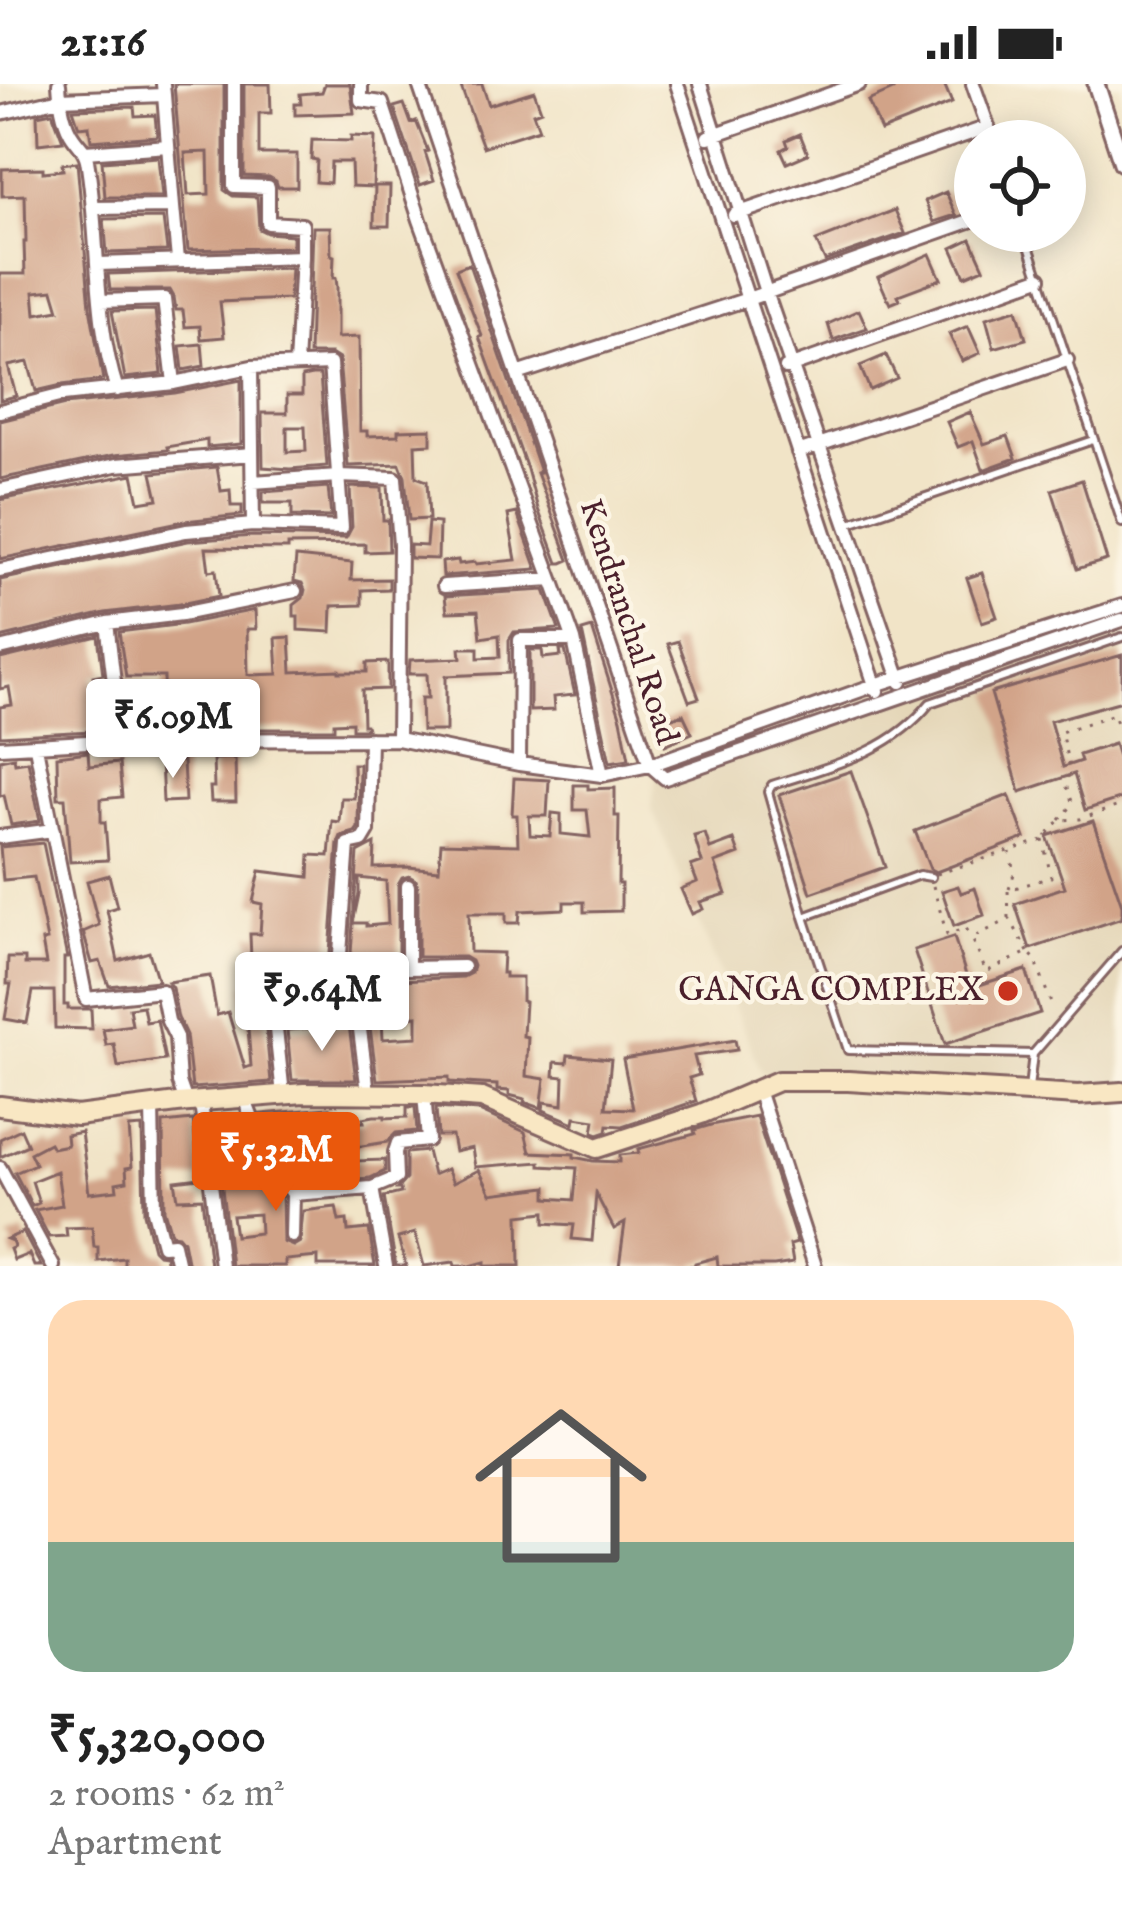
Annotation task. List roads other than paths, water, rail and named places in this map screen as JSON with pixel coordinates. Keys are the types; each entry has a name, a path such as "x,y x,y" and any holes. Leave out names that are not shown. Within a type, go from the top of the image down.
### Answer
{"main road":[{"path":"0,1106 77,1116 283,1095 368,1092 482,1098 596,1148 701,1114 778,1081 1029,1096 1122,1096"}],"street":[{"path":"59,84 70,134 85,152 107,360 117,390"},
{"path":"234,84 234,186 268,188 268,223 302,225 296,365"},
{"path":"361,84 361,100 382,103 420,220 574,640 602,776"},
{"name":"Kendranchal Road","path":"0,747 121,740 398,739 602,776 650,764 419,84"},
{"path":"677,84 881,703"},
{"path":"700,84 766,292 905,694"},
{"path":"696,142 859,84"},
{"path":"973,84 986,120"},
{"path":"1096,84 1122,163"},
{"path":"1,113 60,99 164,90 178,260"},
{"path":"85,152 168,146"},
{"path":"722,220 954,146"},
{"path":"94,208 172,207"},
{"path":"518,374 954,226"},
{"path":"99,264 302,256"},
{"path":"772,373 1040,278"},
{"path":"100,301 164,299 174,383"},
{"path":"798,452 1067,360"},
{"path":"0,411 63,395 174,383 250,367 330,364 342,528 254,526 186,531 0,570"},
{"path":"250,367 254,526"},
{"path":"0,490 116,465 252,454"},
{"path":"253,482 394,478 400,545 398,739"},
{"path":"824,531 847,524"},
{"path":"444,586 552,578"},
{"path":"0,649 107,623 295,592"},
{"path":"1122,606 650,764 665,778 1122,620"},
{"path":"107,623 121,740"},
{"path":"520,764 520,640 574,640"},
{"path":"368,1092 358,1014 340,954 348,844 362,842 368,831 370,739"},
{"path":"36,747 86,999 162,991 176,1037 179,1082 194,1102 221,1266"},
{"path":"0,837 53,830"},
{"path":"408,886 408,968"},
{"path":"346,974 463,967"},
{"path":"283,1095 275,1020 358,1014"},
{"path":"758,1090 815,1266"},
{"path":"293,1194 372,1188 396,1178 398,1143 428,1140 424,1094"},
{"path":"244,1098 267,1156 293,1194 292,1236"},
{"path":"152,1107 154,1211 163,1245 173,1244 178,1266"},
{"path":"0,1168 52,1266"},
{"path":"372,1188 386,1266"}],"lane":[{"path":"1031,252 1122,524"},
{"path":"847,524 1093,440"},
{"path":"1033,1054 848,1050 768,792 772,785 860,757 891,740 930,703 1122,637"},
{"path":"804,917 919,875 931,877"},
{"path":"1029,1096 1033,1054 1122,952"}],"place":[{"name":"GANGA COMPLEX","path":"1008,991"}]}
